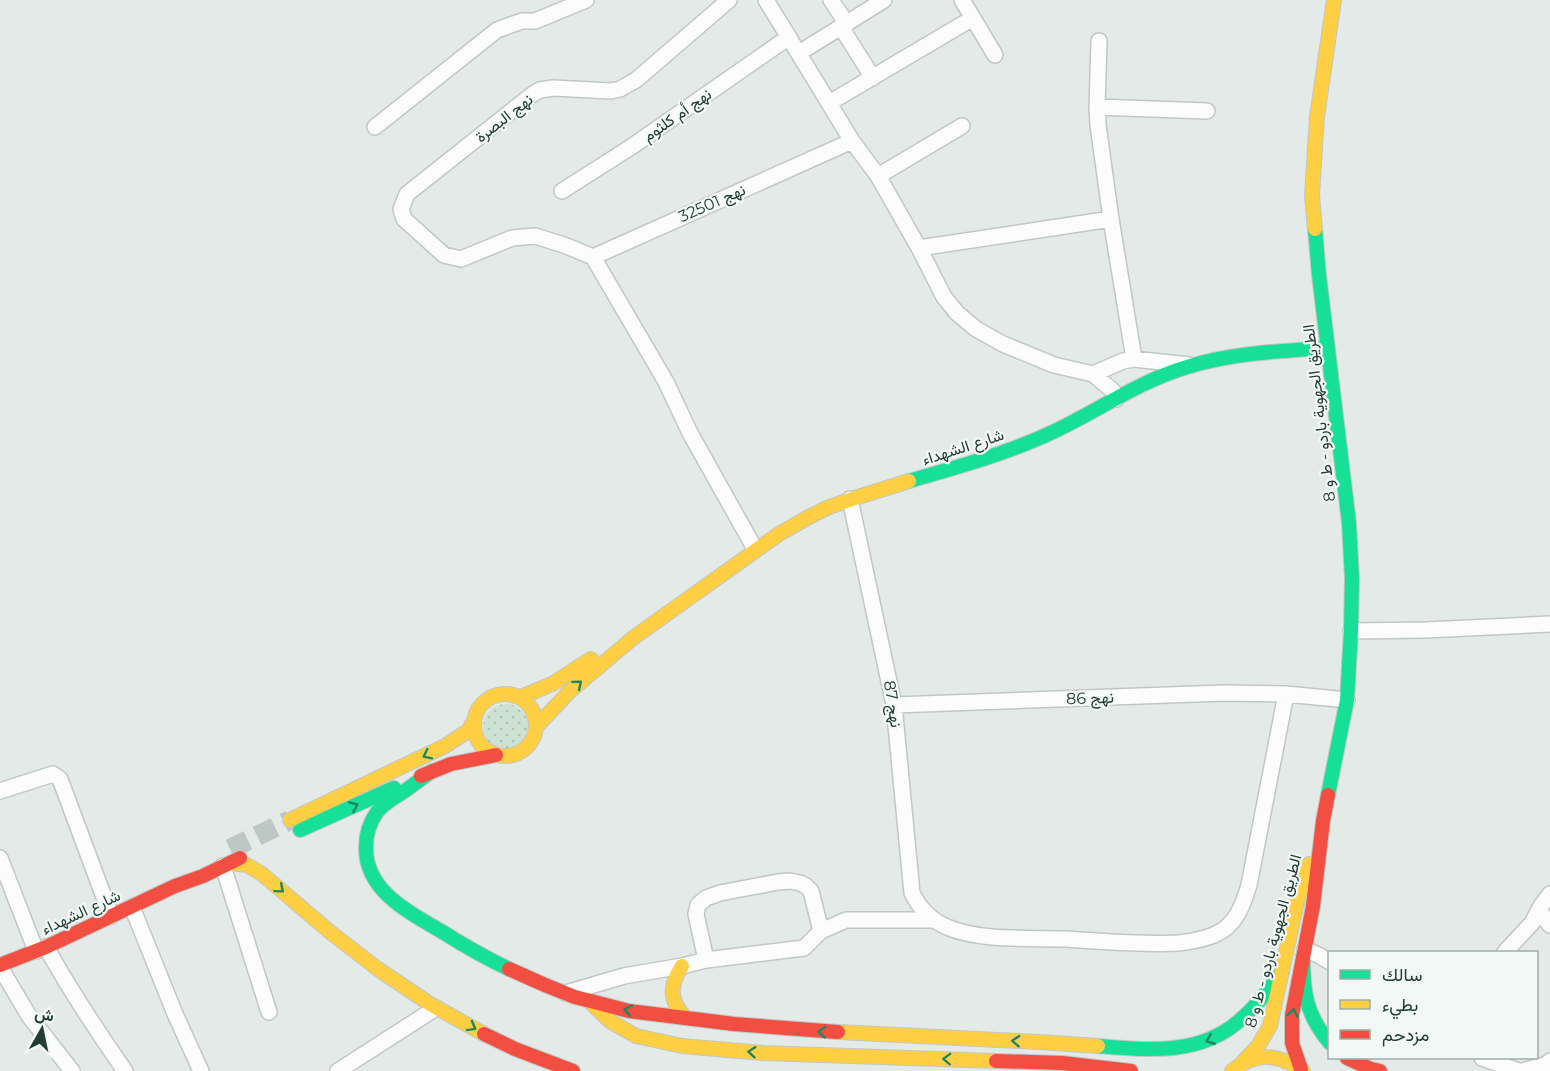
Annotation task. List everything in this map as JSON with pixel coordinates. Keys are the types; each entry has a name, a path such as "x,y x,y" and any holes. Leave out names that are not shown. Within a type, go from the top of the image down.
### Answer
{"main road":[{"name":"الطريق الجهوية باردو - ط و 8","path":"1302,1070 1295,1057 1291,1029 1313,906 1323,822 1347,700 1351,631 1352,559 1349,523 1327,348 1312,186 1317,117 1334,0"},
{"name":"شارع الشهداء","path":"633,638 755,549 820,511 850,499 1036,440 1141,386 1193,365 1253,354 1327,348"},
{"path":"521,697 564,677 621,639 633,638"},
{"path":"537,726 569,692 633,638"},
{"path":"501,693 521,697 533,710 537,726 531,744 524,751 515,755 496,755 451,764 295,825 445,746 468,731 477,711 491,696 501,693"},
{"path":"474,722 479,742 486,750 496,755"},
{"path":"432,771 388,801 371,822 365,849 371,875 378,887 403,908 507,969 566,993 622,1009 651,1015 835,1033 1004,1040 1142,1049 1185,1047 1212,1039 1236,1025 1250,1012 1282,972"},
{"name":"الطريق الجهوية باردو - ط و 8","path":"1238,1067 1254,1052 1270,1026 1297,902 1323,822"},
{"name":"شارع الشهداء","path":"0,966 132,907 231,859"},
{"path":"231,859 262,874 354,951 436,1008 510,1047 573,1071"},
{"path":"1304,953 1303,987 1306,1001 1311,1018 1328,1042"},
{"path":"682,966 673,981 672,998 686,1018"},
{"path":"588,1000 610,1021 636,1036 682,1046 762,1053 1062,1063 1131,1071"},
{"path":"1238,1067 1258,1057 1273,1056 1288,1061 1302,1070"},
{"path":"1349,1059 1380,1071"}],"street":[{"path":"375,127 497,30 522,21 535,21 586,0"},
{"name":"نهج البصرة","path":"592,257 564,245 535,237 512,238 461,259 444,255 404,219 401,209 407,194 533,94 540,90 553,88 611,91 620,89 636,80 729,0"},
{"path":"766,0 852,141 878,176 944,297 957,313 976,329 1003,344 1054,365 1093,374 1113,391 1116,399"},
{"path":"831,0 873,78"},
{"path":"799,53 884,0"},
{"path":"962,0 995,55"},
{"path":"829,103 973,18"},
{"name":"نهج أم كلثوم","path":"562,191 631,147 789,37"},
{"path":"1099,41 1098,125 1134,360"},
{"path":"1097,107 1208,111"},
{"path":"878,176 962,126"},
{"name":"نهج 32501","path":"592,257 852,141"},
{"path":"919,248 1111,219"},
{"path":"592,257 666,382 690,433 755,549"},
{"path":"1093,374 1124,361 1134,360 1193,365"},
{"name":"نهج 87","path":"850,499 894,705 910,883 912,893 927,915"},
{"path":"1351,631 1550,624"},
{"name":"نهج 86","path":"894,705 1223,693 1286,694 1347,700"},
{"path":"566,993 624,976 706,960 804,948 821,931 846,920 927,915 959,932 986,936 1153,943 1180,943 1214,935 1225,929 1240,911 1249,885 1286,694"},
{"path":"0,790 52,774 60,779 111,916"},
{"path":"0,858 41,949 61,974 125,1071"},
{"path":"231,859 269,1012"},
{"path":"706,960 696,914 698,905 706,898 720,893 778,882 800,882 811,891 821,931"},
{"path":"1506,951 1532,923 1550,894"},
{"path":"132,907 175,1014 201,1071"},
{"path":"1539,910 1550,926"},
{"path":"1304,953 1328,962"},
{"path":"0,966 29,1016 72,1071"},
{"path":"338,1071 436,1008"},
{"path":"1485,1059 1521,1071 1547,1064 1550,1061"}],"green space":[{"path":"506,704 522,711 529,727 522,743 506,750 490,743 483,727 490,711"}],"tunnel":[{"path":"230,849 290,820"}],"traffic: fast":[{"path":"1315,229 1349,523 1352,578 1347,700 1328,795"},
{"path":"909,481 983,459 1038,439 1136,388 1187,367 1239,356 1327,348"},
{"path":"432,771 387,802 380,808 370,824 366,847 373,876 391,898 415,916 509,969"},
{"path":"300,830 394,788"},
{"path":"1303,957 1308,1003 1316,1023 1328,1040"},
{"path":"1098,1046 1154,1049 1190,1045 1207,1040 1245,1016 1282,972"}],"traffic: slow":[{"path":"1315,229 1312,195 1317,117 1334,0"},
{"path":"537,726 569,692 633,638 779,534 829,507 909,481"},
{"path":"521,697 552,684 591,659"},
{"path":"499,694 511,694 527,703 534,713 536,725 534,737 527,747 511,756 499,756 488,751 479,742 474,731 474,719 479,708 488,699 499,694"},
{"path":"290,820 445,746 468,731 474,721"},
{"path":"230,863 247,865 262,874 378,969 430,1004 484,1034"},
{"path":"1243,1062 1258,1046 1270,1026 1297,902 1309,864"},
{"path":"682,966 675,980 673,993 676,1006 686,1018"},
{"path":"588,1000 610,1021 636,1036 682,1046 763,1053 996,1061"},
{"path":"838,1032 1098,1046"},
{"path":"1232,1071 1250,1060 1268,1057 1285,1061 1303,1071"}],"traffic: jam":[{"path":"421,776 451,764 496,755"},
{"path":"1301,1069 1292,1043 1292,1015 1313,906 1328,795"},
{"path":"0,965 46,947 240,858"},
{"path":"509,969 575,997 629,1011 734,1024 838,1032"},
{"path":"484,1034 515,1049 573,1071"},
{"path":"1349,1059 1380,1071"},
{"path":"996,1061 1062,1063 1131,1071"}]}
